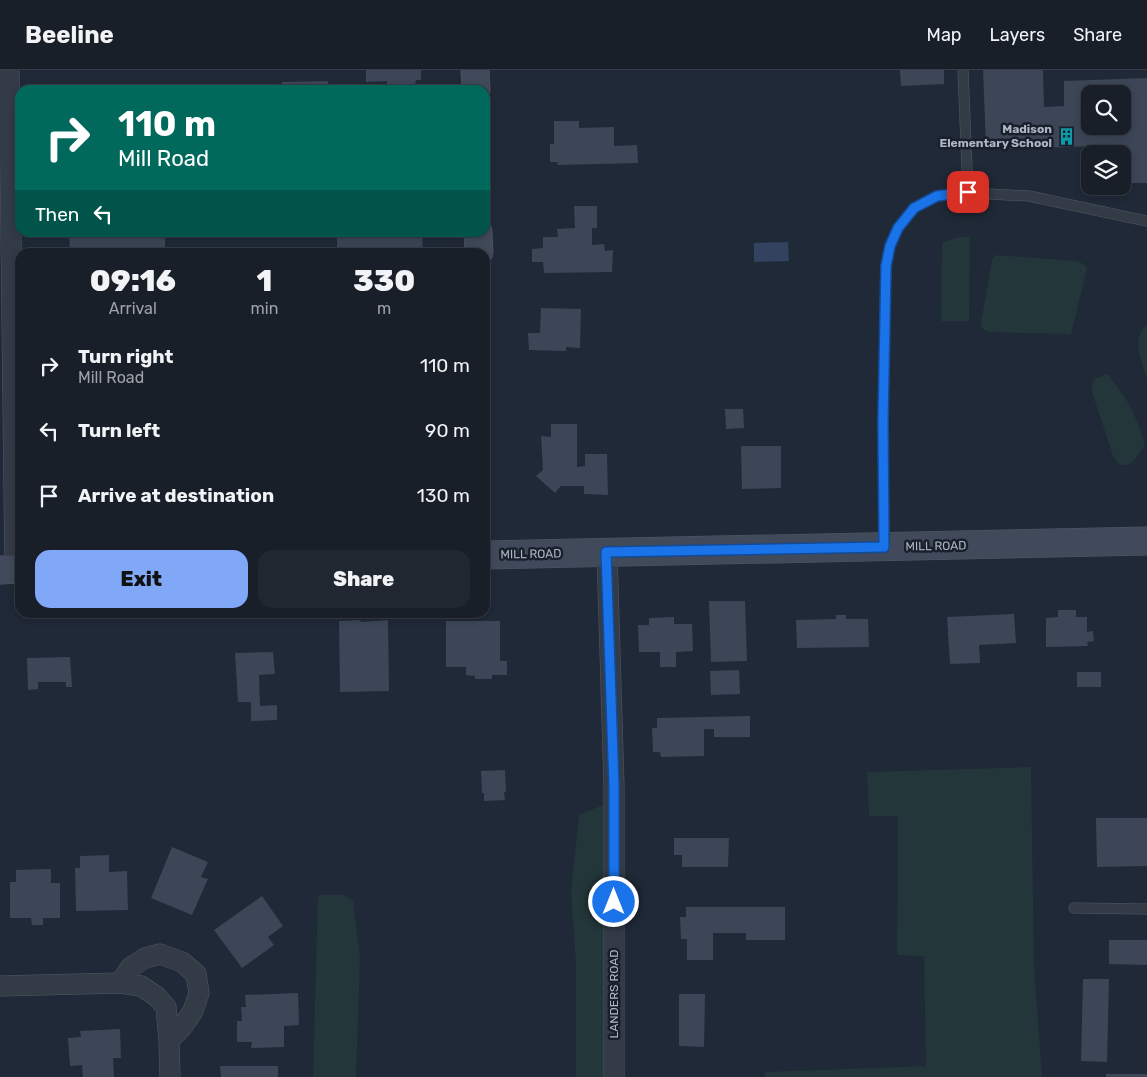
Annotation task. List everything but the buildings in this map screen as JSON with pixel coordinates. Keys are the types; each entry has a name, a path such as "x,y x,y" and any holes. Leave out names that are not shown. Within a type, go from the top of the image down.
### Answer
{"street":[{"path":"9,70 12,570"},
{"path":"475,70 476,85"},
{"name":"MILL ROAD","path":"490,555 1147,541"},
{"name":"LANDERS ROAD","path":"606,552 614,786 614,1077"},
{"path":"120,983 131,967 145,958 160,954 182,962 196,974 199,993 193,1011 182,1027 169,1040"},
{"path":"0,986 120,983 141,986 156,996 166,1007 170,1077"}],"lane":[{"path":"963,70 968,192"},
{"path":"884,547 883,421 886,266 890,246 898,228 914,208 937,196 968,192 1029,196 1147,220"},
{"path":"1074,908 1147,909"}],"shaded area":[{"path":"970,236 969,321 941,321 942,243 955,238"},
{"path":"996,255 1077,261 1087,268 1071,334 990,332 981,327 992,259"},
{"path":"1147,325 1147,379 1139,350 1139,343 1142,330"},
{"path":"1108,374 1130,406 1145,445 1135,460 1125,465 1120,465 1113,456 1091,389 1094,379"},
{"path":"1031,767 1034,966 1042,1077 765,1077 765,1072 926,1066 924,956 897,955 898,816 869,816 867,772"},
{"path":"603,805 606,1077 576,1077 576,965 571,891 579,815"},
{"path":"318,895 344,895 353,900 360,958 356,1077 313,1077"}],"water":[{"path":"788,242 789,261 754,262 754,243"}],"place":[{"name":"Madison Elementary School","path":"1066,136"}],"route":[{"path":"614,902 614,786 606,552 884,547 883,421 886,266 890,246 898,228 914,208 937,196 968,192"}]}
